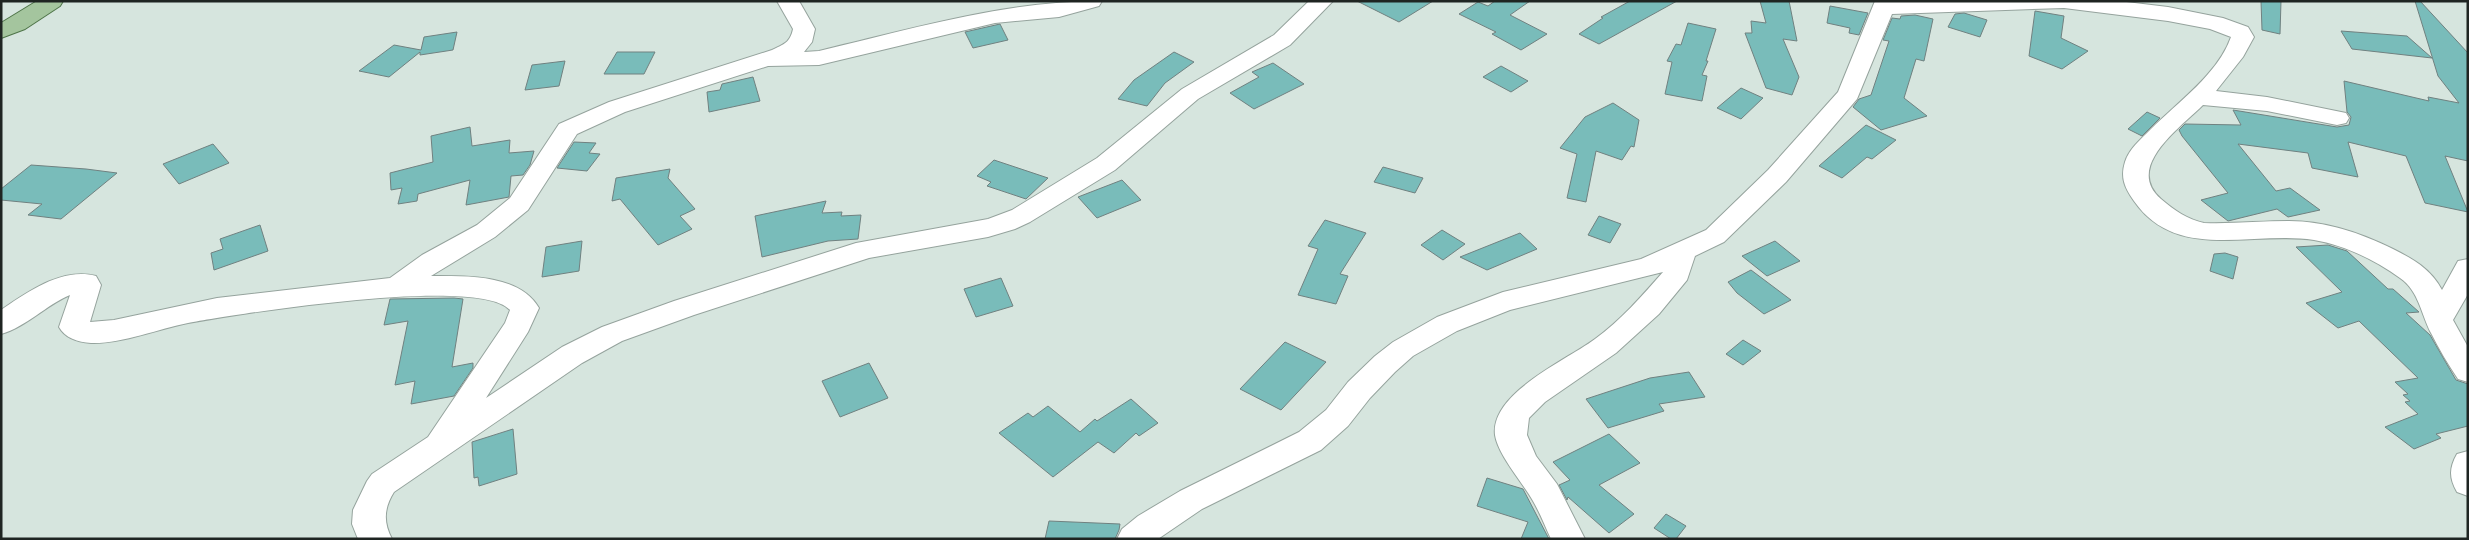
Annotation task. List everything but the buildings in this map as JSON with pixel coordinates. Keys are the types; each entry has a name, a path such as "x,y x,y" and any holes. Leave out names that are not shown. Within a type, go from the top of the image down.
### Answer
{"main road":[{"path":"1,30 17,24 52,1"}],"street":[{"path":"397,288 432,262 486,231 519,204 543,169 559,140 568,129 577,123 617,107 795,48 801,42 804,29 788,1"},
{"path":"760,61 819,58 995,16 1059,10 1092,1"},
{"path":"374,539 368,529 367,517 375,495 384,483 400,470 572,355 612,334 684,308 866,249 988,228 1021,216 1106,164 1190,94 1282,40 1322,1"},
{"path":"1134,539 1150,526 1191,500 1310,441 1338,418 1359,390 1385,364 1403,349 1447,324 1503,302 1649,267 1715,236 1777,176 1849,94 1884,5 2064,2 2168,14 2215,22 2240,32 2243,38 2228,61 2195,98 2153,139 2139,157 2134,173 2136,186 2157,212 2170,221 2202,232 2228,233 2295,229 2331,235 2388,259 2424,281 2430,290 2439,320 2468,371"},
{"path":"2195,98 2236,98 2273,103 2337,118"},
{"path":"1568,539 1546,493 1524,462 1511,435 1514,414 1534,394 1606,346 1649,306 1677,273 1683,252"},
{"path":"2439,320 2468,268"},
{"path":"1,324 51,293 76,282 86,283 87,285 73,326 77,330 93,333 184,313 299,296 397,288 432,286 494,290 519,299 525,308 518,325 435,448"},
{"path":"2468,463 2466,469 2468,483"}]}
